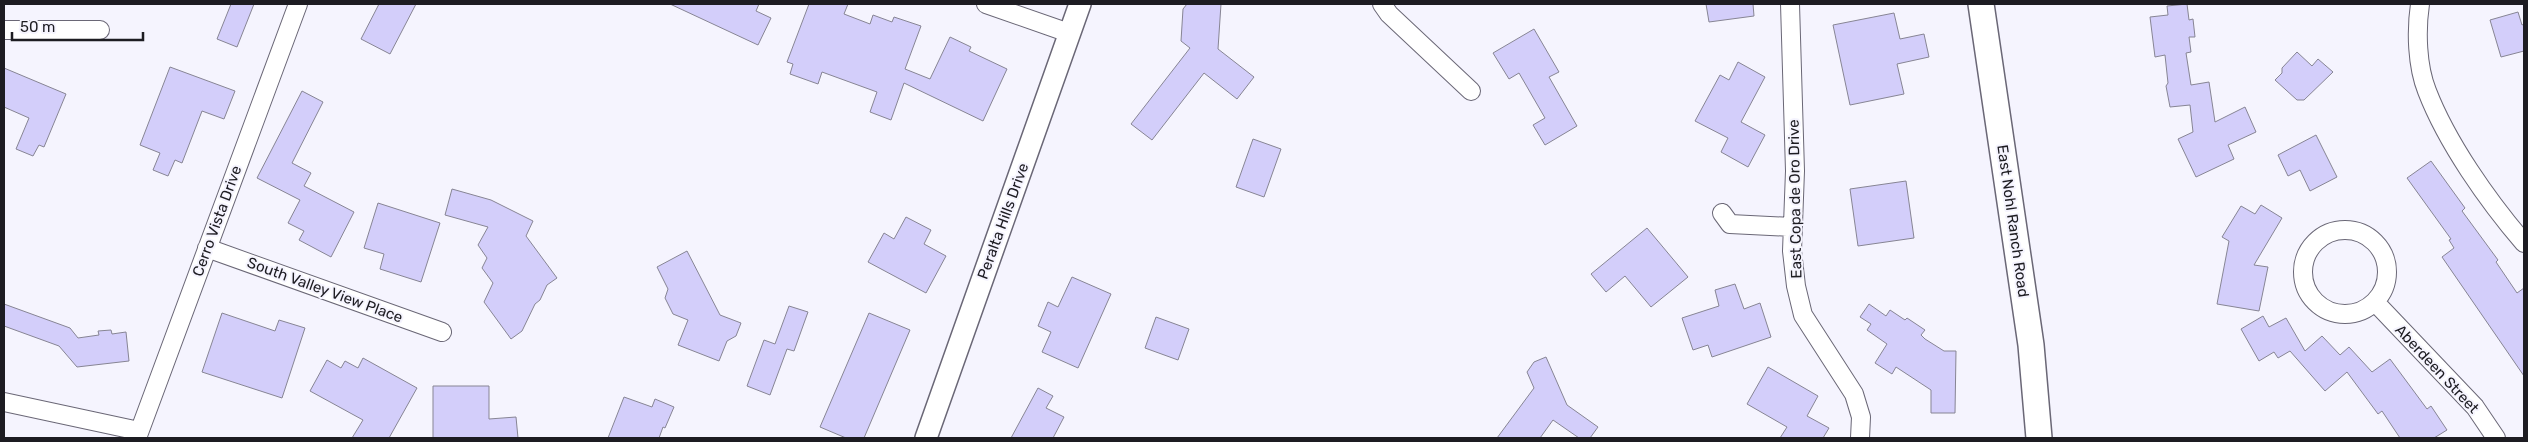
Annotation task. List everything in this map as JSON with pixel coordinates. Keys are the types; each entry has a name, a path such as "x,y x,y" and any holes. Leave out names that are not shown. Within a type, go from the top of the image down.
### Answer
{"main road":[{"name":"East Nohl Ranch Road","path":"1981,4 2031,345 2040,438"}],"street":[{"name":"Cerro Vista Drive","path":"138,435 298,4"},
{"path":"986,4 1069,34"},
{"name":"Peralta Hills Drive","path":"926,438 1080,4"},
{"path":"1382,4 1389,14 1471,92"},
{"name":"East Copa de Oro Drive","path":"1790,4 1795,171 1792,227 1796,286 1804,315 1854,394 1862,417 1860,438"},
{"path":"2420,4 2420,59 2427,90 2442,124 2488,197 2524,243"},
{"path":"4,30 100,30"},
{"path":"1722,213 1730,224 1792,227"},
{"path":"2350,230 2368,236 2381,249 2387,267 2385,286 2375,302 2359,312 2340,314 2323,308 2309,295 2303,277 2305,258 2315,242 2331,232 2350,230"},
{"name":"South Valley View Place","path":"208,248 442,332"},
{"name":"Aberdeen Street","path":"2375,302 2475,406 2496,438"},
{"path":"4,402 138,435"}],"building":[{"path":"231,4 254,4 237,47 217,39"},
{"path":"379,4 416,4 390,54 361,39"},
{"path":"670,4 759,4 756,11 771,18 758,45"},
{"path":"809,4 848,4 844,14 870,24 873,15 892,22 894,17 921,26 905,69 930,79 950,37 971,47 969,51 1007,69 983,121 904,83 891,120 870,112 877,92 822,72 818,84 790,74 793,64 787,62"},
{"path":"1187,4 1221,4 1218,49 1254,77 1237,99 1204,73 1152,140 1131,124 1190,48 1181,41 1183,9"},
{"path":"1706,4 1753,4 1754,16 1709,22"},
{"path":"2187,4 2189,20 2193,19 2195,37 2189,37 2191,52 2186,53 2191,85 2209,82 2215,122 2245,107 2256,132 2228,145 2234,159 2196,177 2178,139 2193,132 2190,105 2170,107 2166,86 2168,83 2165,55 2155,57 2150,17 2168,15 2167,6"},
{"path":"2518,12 2522,25 2524,24 2524,51 2501,57 2490,20"},
{"path":"1894,13 1900,39 1924,34 1929,57 1897,64 1904,94 1850,105 1833,25"},
{"path":"1534,29 1559,72 1549,77 1577,126 1545,145 1533,125 1545,118 1519,73 1509,79 1493,53"},
{"path":"2297,52 2312,66 2318,59 2333,72 2304,100 2297,100 2275,80 2282,73 2282,68"},
{"path":"1738,62 1765,77 1741,122 1765,135 1748,167 1721,152 1728,138 1695,121 1720,75 1729,80"},
{"path":"170,67 235,91 224,119 202,111 182,163 175,160 168,176 153,170 160,153 140,145"},
{"path":"4,68 66,94 44,147 39,145 33,156 16,149 29,118 4,107"},
{"path":"302,91 323,102 292,163 311,173 304,186 354,212 331,257 299,240 304,231 288,223 300,200 257,178"},
{"path":"2316,135 2337,177 2310,191 2300,170 2288,176 2278,155"},
{"path":"1253,139 1281,149 1264,197 1236,187"},
{"path":"2431,161 2465,208 2462,211 2498,260 2496,262 2517,293 2524,288 2524,376 2442,257 2454,248 2449,240 2451,239 2407,178"},
{"path":"1906,181 1914,238 1858,246 1850,189"},
{"path":"452,189 491,200 533,221 526,236 557,278 547,285 522,331 511,339 484,302 493,283 482,268 487,258 478,245 488,227 445,215"},
{"path":"378,203 440,223 421,282 380,269 384,254 364,248"},
{"path":"2261,205 2282,218 2254,265 2268,267 2259,311 2217,304 2229,241 2222,237 2241,206 2255,214"},
{"path":"906,217 931,230 924,244 946,256 926,293 868,262 884,233 894,239"},
{"path":"1647,228 1688,277 1651,307 1625,276 1606,292 1591,274"},
{"path":"687,251 720,315 741,323 736,336 727,341 719,361 678,345 688,320 673,314 665,298 668,289 657,267"},
{"path":"1072,277 1111,294 1078,368 1042,352 1051,332 1038,326 1048,302 1058,307"},
{"path":"1735,284 1744,309 1760,303 1771,337 1712,357 1708,345 1693,350 1682,318 1719,306 1715,290"},
{"path":"4,304 70,328 78,338 99,335 98,331 111,330 112,334 126,332 129,361 77,367 59,346 4,326"},
{"path":"1869,304 1886,316 1890,310 1905,320 1907,318 1925,330 1921,335 1925,339 1944,351 1956,351 1955,413 1931,413 1931,390 1896,367 1892,374 1875,363 1887,344 1867,330 1871,324 1860,317"},
{"path":"789,306 808,312 794,351 787,349 770,395 747,386 764,340 775,344"},
{"path":"222,313 275,331 279,320 305,328 282,398 202,372"},
{"path":"869,313 910,330 864,438 846,438 820,427"},
{"path":"2263,316 2269,327 2286,318 2305,351 2322,336 2340,355 2349,347 2372,372 2390,359 2427,409 2431,406 2447,430 2434,438 2400,438 2382,411 2378,414 2347,372 2325,391 2290,351 2278,358 2274,352 2259,361 2241,329"},
{"path":"1156,317 1189,329 1178,360 1145,348"},
{"path":"1546,357 1567,405 1598,427 1590,438 1579,438 1553,420 1540,438 1497,438 1534,388 1527,372 1534,362"},
{"path":"363,358 417,388 389,438 352,438 363,420 310,391 327,360 341,368 345,361 358,368"},
{"path":"1768,367 1818,396 1807,416 1829,428 1823,438 1780,438 1787,427 1747,404"},
{"path":"433,386 489,386 489,419 516,417 518,438 433,438"},
{"path":"1038,388 1053,396 1046,408 1064,417 1053,438 1011,438"},
{"path":"624,397 652,407 655,399 674,407 659,438 608,438"}]}
